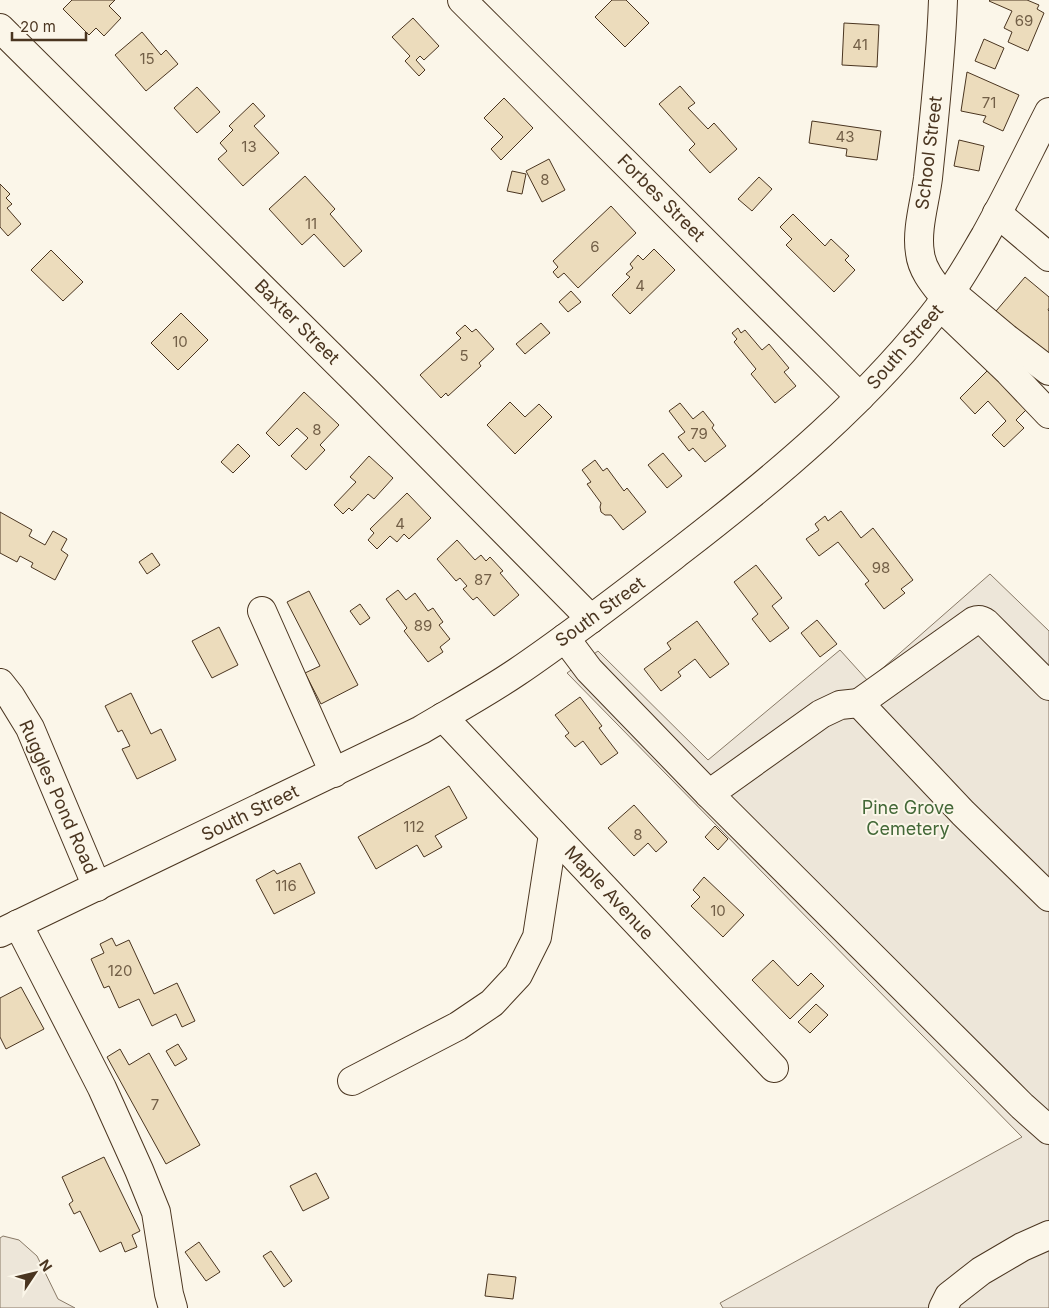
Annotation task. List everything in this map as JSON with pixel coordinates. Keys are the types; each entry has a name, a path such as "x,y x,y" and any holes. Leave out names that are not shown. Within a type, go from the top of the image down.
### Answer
{"street":[{"name":"Forbes Street","path":"462,0 860,397"},
{"name":"School Street","path":"943,0 935,112 927,186 918,241 925,271 946,299"},
{"name":"Baxter Street","path":"0,28 365,390 591,619"},
{"name":"South Street","path":"9,929 421,730 517,672 591,619 684,548 771,479 860,397 899,356 946,299 967,268 1049,112"},
{"path":"997,214 1049,256"},
{"path":"946,299 1006,338 1049,371"},
{"path":"946,299 1009,372 1049,414"},
{"path":"262,611 334,773"},
{"path":"709,794 821,714 840,705 859,703 974,621 982,620 986,623 1049,686"},
{"path":"565,638 589,670 709,794 1047,1128"},
{"name":"Ruggles Pond Road","path":"0,684 11,697 30,728 97,887"},
{"path":"859,703 964,813 1049,897"},
{"name":"Maple Avenue","path":"443,717 774,1068"},
{"path":"352,1081 458,1026 492,1003 518,975 537,937 553,834"},
{"path":"9,929 102,1088 149,1195 156,1212 173,1308"},
{"path":"943,1308 949,1296 981,1271 1022,1247 1049,1235"}],"green space":[{"name":"Pine Grove Cemetery","path":"990,574 1049,631 1049,1308 723,1308 720,1303 1022,1137 567,673 598,651 708,760 840,650 868,681"},
{"path":"3,1236 19,1240 37,1256 58,1299 75,1308 0,1308 0,1238"}],"building":[{"path":"72,0 115,0 109,6 121,18 104,36 96,28 89,35 63,9"},
{"path":"612,0 626,0 649,23 625,47 595,17"},
{"path":"990,0 1027,0 1039,5 1037,9 1044,13 1028,51 1008,42 1012,32 1004,28 1012,11"},
{"path":"413,18 439,46 424,60 420,56 416,60 425,70 419,76 405,61 410,56 392,37"},
{"path":"844,23 879,25 877,67 842,65"},
{"path":"142,32 161,55 166,50 178,64 146,91 115,55"},
{"path":"984,39 1004,48 995,69 975,61"},
{"path":"967,72 1019,95 1003,131 983,122 986,116 961,111"},
{"path":"680,86 695,103 688,108 708,129 714,123 737,149 710,173 689,150 695,144 659,104"},
{"path":"197,87 220,112 197,133 174,108"},
{"path":"504,98 533,128 501,160 491,149 503,137 484,118"},
{"path":"253,103 265,116 254,126 279,153 243,186 218,159 227,151 220,143 233,130 229,126"},
{"path":"812,121 881,131 877,160 846,156 847,149 809,143"},
{"path":"959,140 984,146 979,171 954,166"},
{"path":"549,159 565,190 542,202 526,171"},
{"path":"512,171 526,174 522,194 507,191"},
{"path":"305,176 335,209 330,214 362,251 344,267 314,234 302,245 269,209"},
{"path":"759,177 772,189 752,211 738,199"},
{"path":"0,184 10,194 6,198 12,204 7,208 21,224 8,236 0,227"},
{"path":"611,206 636,233 578,288 564,273 558,278 553,272 558,267 553,261"},
{"path":"793,214 825,246 831,239 849,256 845,260 855,270 834,292 786,245 792,239 780,227"},
{"path":"654,249 675,270 630,314 612,295 630,277 626,274 633,268 630,264 638,255 643,260"},
{"path":"51,250 83,282 63,301 31,270"},
{"path":"1025,277 1049,297 1049,354 1026,335 1020,341 991,317"},
{"path":"571,291 581,302 568,312 559,302"},
{"path":"181,313 208,340 178,370 151,343"},
{"path":"541,323 550,333 525,354 516,344"},
{"path":"465,325 472,332 476,329 494,349 479,363 481,366 448,396 446,393 441,398 420,375 461,338 456,333"},
{"path":"738,328 741,333 745,330 762,350 769,344 789,368 784,372 796,386 775,403 751,374 756,369 734,342 737,339 732,333"},
{"path":"992,366 1030,406 1016,420 1024,428 1004,447 992,435 1006,421 988,401 975,414 960,398"},
{"path":"304,392 339,425 320,445 325,450 306,470 291,456 308,438 297,428 279,446 266,433"},
{"path":"510,402 525,417 539,404 552,417 515,454 487,425"},
{"path":"680,403 693,419 703,411 714,425 712,428 726,446 705,462 693,448 689,451 678,437 685,432 669,411"},
{"path":"238,444 250,456 233,473 221,462"},
{"path":"663,453 682,476 667,488 648,465"},
{"path":"369,456 393,478 374,499 368,494 352,511 349,508 343,514 334,505 356,482 350,477"},
{"path":"595,460 603,471 607,468 624,491 627,488 646,512 623,530 611,515 605,515 601,512 601,503 587,484 591,482 582,470"},
{"path":"407,493 431,518 409,539 404,534 397,542 390,536 377,549 368,540 374,533 370,529"},
{"path":"841,511 861,538 873,528 913,580 901,589 905,593 884,609 865,584 869,581 838,542 819,556 806,539 819,530 815,524 825,516 828,521"},
{"path":"0,512 32,530 29,536 45,545 53,531 67,539 61,550 68,555 55,580 31,567 33,563 20,556 17,562 0,553"},
{"path":"457,540 475,560 481,555 486,561 490,557 503,571 500,573 519,595 494,616 477,597 473,600 463,589 467,586 460,578 456,581 437,559"},
{"path":"152,553 160,565 147,574 139,562"},
{"path":"756,565 782,598 772,606 789,628 770,642 752,619 758,614 734,582"},
{"path":"398,590 406,600 415,593 428,611 433,608 443,622 439,625 450,639 440,647 443,652 428,662 404,631 407,628 386,599"},
{"path":"309,591 358,685 321,704 305,673 320,666 287,602"},
{"path":"360,604 370,618 360,625 350,611"},
{"path":"817,620 837,644 820,657 801,633"},
{"path":"697,621 729,664 710,678 695,659 678,672 681,676 661,691 644,669 671,649 667,643"},
{"path":"219,627 238,665 212,678 192,641"},
{"path":"131,693 151,734 161,729 176,760 137,779 122,749 130,746 122,730 118,732 105,706"},
{"path":"580,697 602,726 599,728 618,753 601,765 583,741 575,747 565,736 569,733 555,715"},
{"path":"449,786 467,818 435,836 442,847 424,857 417,845 376,869 358,837"},
{"path":"634,805 667,842 656,852 648,843 634,856 608,828"},
{"path":"715,826 728,839 718,850 705,837"},
{"path":"300,863 315,893 274,914 256,880 274,870 277,874"},
{"path":"704,877 744,915 723,937 691,906 700,897 693,890"},
{"path":"112,938 116,946 129,940 154,994 177,983 195,1021 182,1027 176,1014 152,1026 139,999 119,1008 109,986 104,988 91,959 104,953 100,944"},
{"path":"773,960 798,986 811,973 824,986 790,1019 752,980"},
{"path":"21,987 44,1029 6,1049 0,1037 0,998"},
{"path":"816,1004 828,1015 810,1033 798,1022"},
{"path":"178,1044 187,1059 175,1066 166,1051"},
{"path":"120,1049 129,1065 149,1053 200,1145 166,1164 107,1057"},
{"path":"104,1157 140,1231 132,1235 137,1247 125,1252 121,1242 100,1252 80,1211 74,1214 69,1204 73,1201 62,1177"},
{"path":"316,1173 329,1198 303,1211 290,1186"},
{"path":"199,1242 220,1272 206,1281 185,1252"},
{"path":"271,1251 292,1281 284,1287 263,1256"},
{"path":"488,1274 516,1277 513,1299 485,1296"}]}
